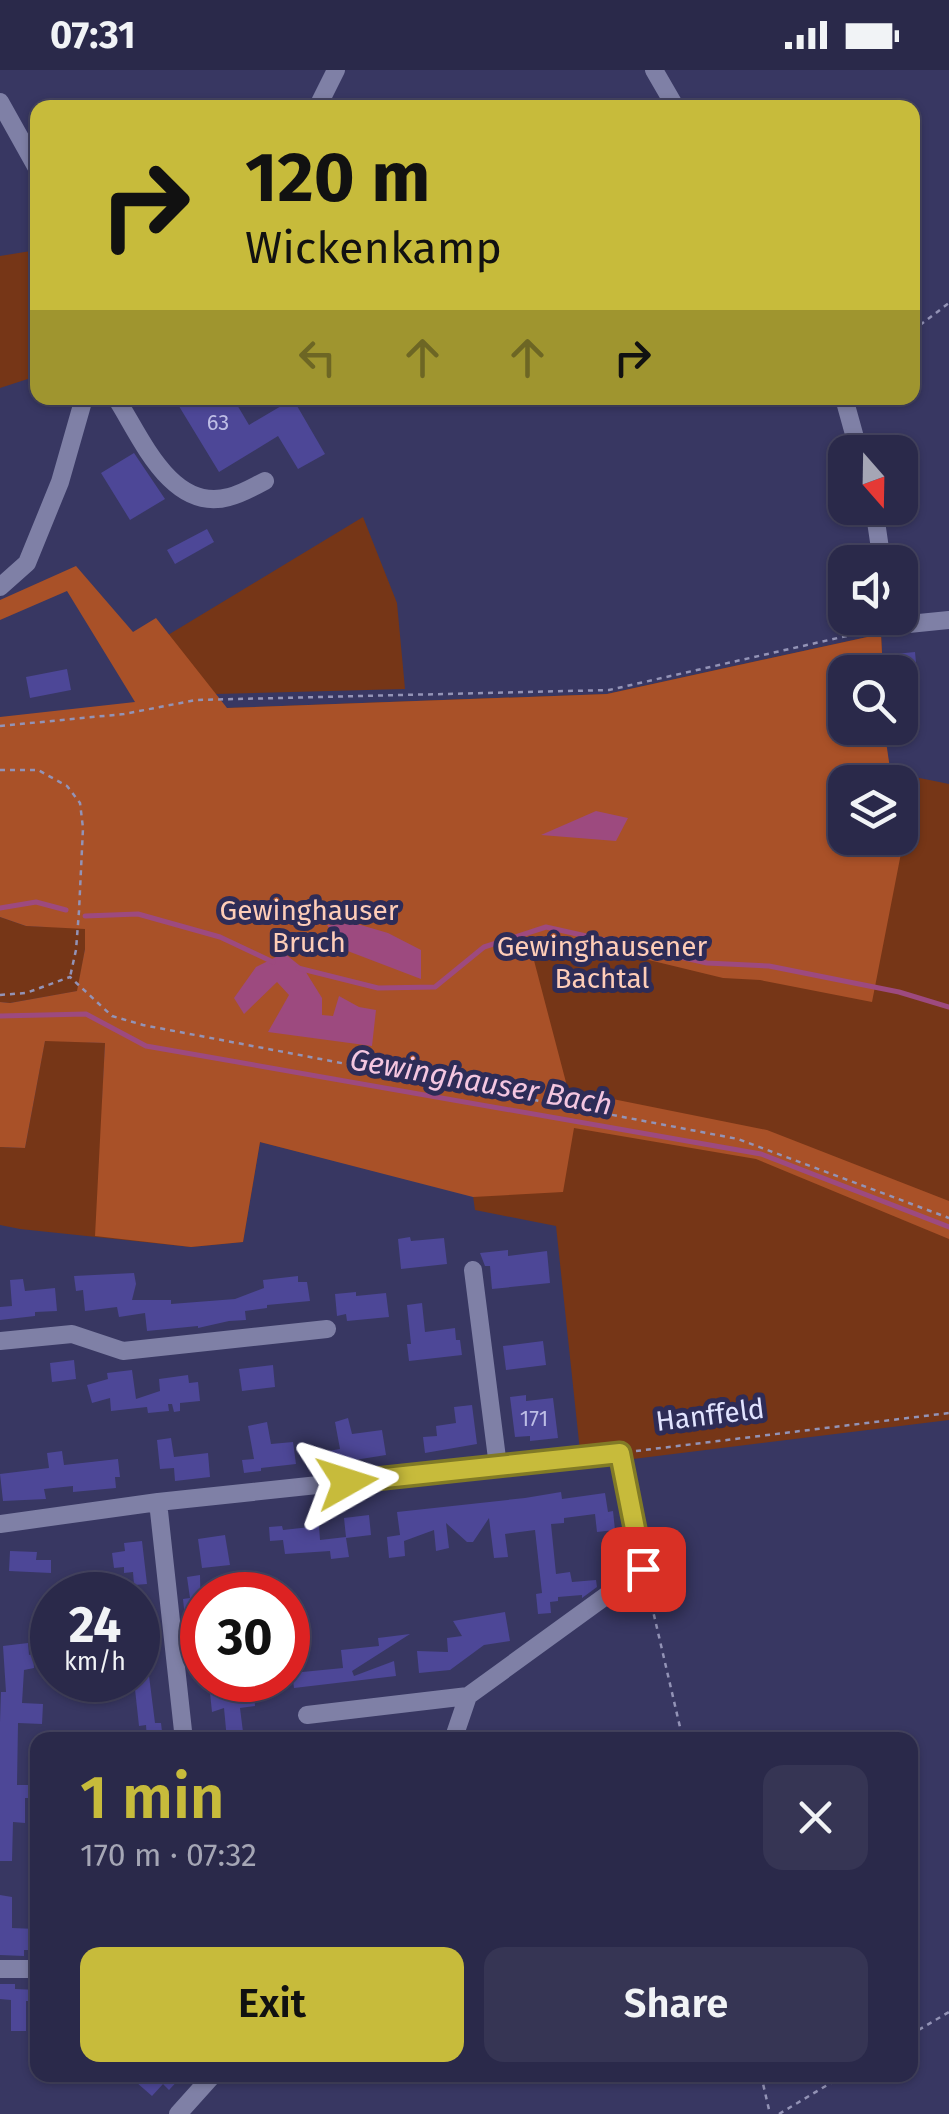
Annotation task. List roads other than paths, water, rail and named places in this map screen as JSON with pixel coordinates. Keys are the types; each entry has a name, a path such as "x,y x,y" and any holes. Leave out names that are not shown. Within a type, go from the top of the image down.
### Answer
{"street":[{"path":"321,100 336,70"},
{"path":"654,70 671,100"},
{"path":"0,102 30,156"},
{"path":"0,588 27,562 60,482 82,405"},
{"path":"120,405 160,469 174,485 192,496 208,500 226,498 265,481"},
{"path":"846,405 854,435"},
{"path":"918,621 949,620"},
{"path":"473,1270 498,1466"},
{"path":"0,1341 72,1334 123,1352 327,1329"},
{"name":"Hanffeld","path":"0,1524 158,1502 620,1453 643,1569 468,1696"},
{"path":"158,1502 183,1732"},
{"path":"307,1715 468,1696 457,1732"},
{"path":"0,1969 30,1969"},
{"path":"178,2114 207,2082"}],"waterway":[{"path":"0,908 36,902 66,910"},
{"path":"85,916 138,914 220,937 273,962"},
{"path":"298,968 378,988 435,987 484,947 546,927 707,963 769,966 899,992 949,1007"},
{"name":"Gewinghauser Bach","path":"0,1016 86,1014 146,1046 761,1154 949,1227"}],"park label":[{"name":"Gewinghauser Bruch","path":"309,926"},
{"name":"Gewinghausener Bachtal","path":"602,962"}]}
